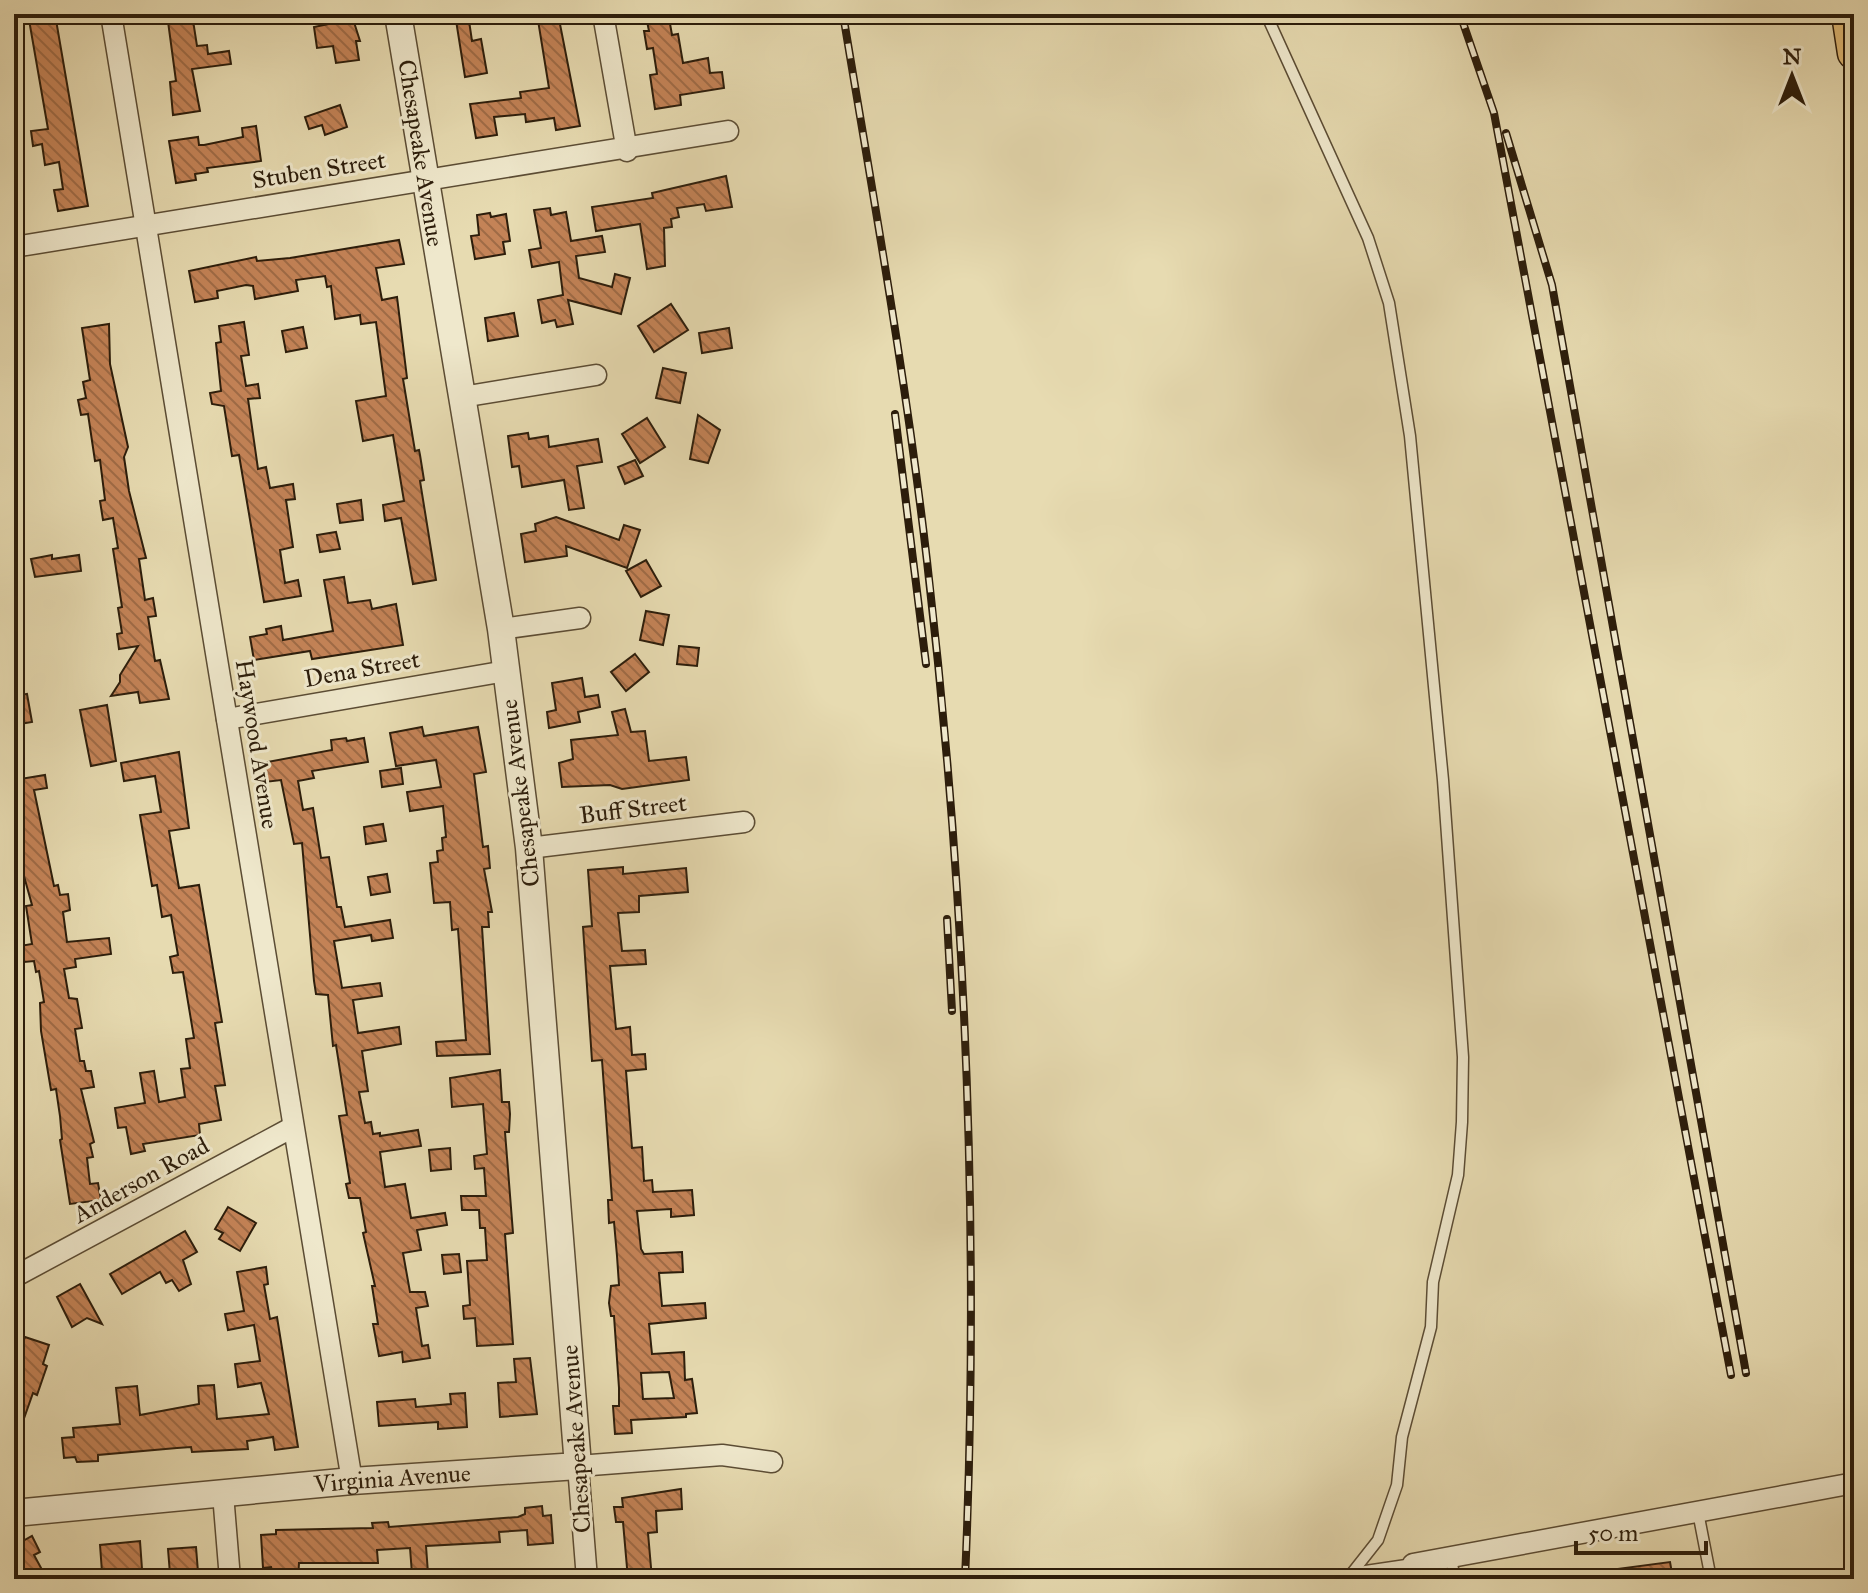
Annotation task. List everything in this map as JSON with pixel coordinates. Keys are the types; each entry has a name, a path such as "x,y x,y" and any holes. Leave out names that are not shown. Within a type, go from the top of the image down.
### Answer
{"main road":[{"path":"1848,14 1854,53"}],"street":[{"name":"Haywood Avenue","path":"111,14 352,1481"},
{"name":"Chesapeake Avenue","path":"398,14 501,629 529,848 587,1579"},
{"path":"603,14 627,149"},
{"name":"Stuben Street","path":"14,247 728,131"},
{"path":"462,397 596,375"},
{"path":"501,629 580,618"},
{"name":"Dena Street","path":"227,719 506,671"},
{"name":"Buff Street","path":"529,848 744,822"},
{"name":"Anderson Road","path":"14,1277 293,1127"},
{"name":"Virginia Avenue","path":"14,1513 352,1481 722,1455 772,1462"},
{"path":"1413,1564 1453,1569 1698,1512 1854,1483"},
{"path":"223,1494 230,1579"}],"lane":[{"path":"1266,14 1372,248 1396,342 1410,436 1442,764 1463,1057 1458,1175 1433,1282 1431,1327 1402,1437 1397,1485 1378,1540 1350,1576"},
{"path":"1698,1512 1711,1579"},
{"path":"1350,1576 1413,1564"}],"building":[{"path":"28,14 55,14 88,206 58,211 54,190 63,189 59,162 45,165 42,144 33,146 31,131 48,129"},
{"path":"167,14 192,14 197,46 207,45 208,54 229,51 231,64 192,69 200,111 173,115 170,82 176,81"},
{"path":"455,14 468,14 472,41 481,39 487,73 465,77"},
{"path":"537,14 558,14 580,126 556,130 554,118 526,122 525,114 494,117 497,135 476,138 470,104 521,98 520,92 549,88"},
{"path":"669,18 672,35 678,34 683,63 708,58 710,73 722,72 724,88 680,95 681,105 655,109 650,75 657,74 653,48 647,49 644,31 649,31 647,21"},
{"path":"353,19 360,41 356,41 359,60 336,63 333,46 317,48 314,27"},
{"path":"340,105 347,127 325,135 322,125 309,129 305,117"},
{"path":"256,126 261,161 207,168 208,172 195,174 196,180 176,183 169,141 198,137 199,145 204,145 243,137 242,128"},
{"path":"726,176 732,207 706,211 704,204 677,208 679,217 671,219 672,227 664,228 665,266 647,269 640,224 596,231 592,207 653,198 652,193"},
{"path":"550,208 551,215 566,212 571,241 602,236 605,252 576,256 579,278 612,287 615,274 630,278 621,314 568,300 573,324 557,327 555,320 542,323 538,300 563,295 559,262 532,267 529,250 541,248 534,210"},
{"path":"490,213 491,217 506,214 510,241 503,242 505,254 475,259 471,236 479,235 477,215"},
{"path":"399,240 404,264 376,268 382,300 397,297 407,378 403,379 415,451 419,450 420,455 424,480 420,481 436,580 413,584 401,518 385,521 383,505 404,501 393,435 363,441 356,401 386,396 376,322 361,324 360,315 335,319 331,286 327,287 325,276 296,280 298,291 255,299 253,286 246,285 217,291 218,298 195,302 189,271 256,257 257,261 290,258"},
{"path":"671,304 688,330 654,352 638,326"},
{"path":"514,313 518,336 488,341 485,318"},
{"path":"244,322 249,355 241,356 246,386 258,384 260,398 248,399 258,469 266,467 270,488 293,484 295,499 286,500 293,547 280,550 285,583 298,580 301,596 264,602 239,455 232,456 224,406 212,404 210,393 221,391 216,343 221,342 219,326"},
{"path":"109,324 110,364 128,447 124,457 129,491 146,558 139,559 145,600 153,598 156,616 148,617 155,661 160,660 169,699 140,703 138,692 111,696 138,646 119,649 117,634 122,633 118,608 122,607 113,549 118,548 113,518 103,520 100,501 105,500 100,460 95,461 88,414 81,415 78,400 86,398 83,382 90,380 82,328"},
{"path":"303,327 307,348 286,352 282,331"},
{"path":"729,328 732,348 702,353 699,333"},
{"path":"663,368 686,373 680,403 656,398"},
{"path":"698,415 720,430 708,463 690,459"},
{"path":"647,418 665,447 640,463 622,434"},
{"path":"528,433 529,439 548,436 549,447 598,439 602,462 577,466 584,508 569,510 564,480 522,487 519,466 512,467 508,436"},
{"path":"635,460 643,476 625,484 618,467"},
{"path":"361,500 363,520 340,523 337,504"},
{"path":"556,517 619,540 624,525 640,530 627,568 566,546 567,556 525,562 521,534 536,531 535,524"},
{"path":"336,532 340,549 320,552 317,535"},
{"path":"52,555 52,559 79,555 81,571 35,577 31,559"},
{"path":"646,560 661,586 641,597 626,571"},
{"path":"344,577 348,603 370,600 372,609 396,604 403,645 312,659 310,651 254,660 250,637 267,634 266,629 281,626 283,640 333,631 324,580"},
{"path":"646,611 669,615 663,645 640,640"},
{"path":"679,646 699,648 697,666 677,664"},
{"path":"635,654 649,672 626,691 611,672"},
{"path":"582,678 585,697 598,695 600,707 578,712 580,722 549,728 547,712 556,710 552,683"},
{"path":"27,694 32,722 14,725 14,696"},
{"path":"107,705 116,761 91,766 80,710"},
{"path":"625,709 631,732 645,731 649,761 686,757 689,780 622,789 610,785 562,787 559,763 573,759 571,740 618,735 612,712"},
{"path":"422,727 424,736 478,727 486,772 474,774 483,847 488,846 490,868 484,869 492,912 488,912 489,927 482,927 490,1054 437,1056 436,1042 466,1040 458,929 452,930 450,902 434,903 430,863 438,862 437,851 443,850 442,838 446,837 443,806 410,811 407,792 441,787 436,760 396,766 390,733"},
{"path":"346,738 347,741 364,738 368,762 312,771 314,778 298,781 303,810 313,808 321,858 329,857 337,907 341,907 345,927 390,920 393,938 372,941 371,935 334,941 342,988 380,983 382,996 353,1000 358,1033 399,1027 401,1044 362,1051 368,1091 359,1092 365,1123 371,1122 373,1134 380,1133 380,1136 418,1130 421,1146 380,1152 385,1187 405,1184 411,1218 445,1213 447,1225 417,1230 421,1250 403,1253 410,1292 425,1292 428,1306 416,1308 422,1346 428,1345 430,1358 403,1362 402,1352 379,1356 373,1324 378,1324 372,1286 375,1286 363,1233 366,1232 360,1198 349,1198 346,1184 350,1183 339,1116 347,1115 336,1045 333,1046 328,995 316,994 314,981 302,843 294,844 281,780 265,782 262,763 332,750 331,740"},
{"path":"179,752 189,828 169,831 179,888 199,885 222,1022 215,1023 225,1085 215,1086 221,1120 199,1124 200,1135 143,1144 145,1151 131,1154 126,1127 118,1128 115,1108 145,1103 140,1073 154,1071 159,1102 185,1097 181,1069 190,1068 186,1039 194,1038 183,972 173,973 170,957 178,955 171,915 162,917 157,885 152,886 140,815 161,812 155,776 124,781 121,763"},
{"path":"401,768 403,784 382,787 380,771"},
{"path":"45,775 47,788 34,790 54,886 58,885 60,895 68,894 70,910 63,912 67,942 109,938 111,954 75,959 76,967 64,969 69,998 77,999 82,1028 75,1029 80,1061 84,1061 86,1071 91,1071 94,1087 81,1089 94,1142 90,1144 93,1157 87,1158 90,1184 98,1183 101,1200 70,1204 56,1089 51,1090 41,1031 40,1003 44,1002 39,971 36,972 34,961 14,963 14,947 32,944 26,906 32,905 22,869 14,812 14,780"},
{"path":"383,824 386,841 366,844 364,827"},
{"path":"623,867 623,874 686,868 688,892 639,896 639,912 618,913 622,951 645,950 646,964 610,966 616,1029 630,1027 632,1055 645,1054 646,1069 626,1071 632,1148 642,1147 644,1181 652,1180 653,1192 692,1190 694,1215 671,1217 671,1209 637,1211 641,1249 644,1254 682,1252 683,1272 659,1273 662,1306 705,1303 706,1318 649,1324 652,1354 684,1352 685,1380 692,1379 697,1413 686,1414 686,1417 631,1420 632,1433 615,1434 613,1406 619,1406 619,1388 614,1316 611,1316 609,1303 611,1286 619,1285 614,1222 609,1223 608,1200 612,1200 602,1060 592,1061 583,927 592,926 588,870","holes":["669,1372 674,1398 643,1399 641,1373"]},
{"path":"387,874 390,892 371,895 368,877"},
{"path":"500,1070 502,1102 509,1102 510,1114 509,1132 505,1132 513,1233 505,1234 513,1344 477,1346 475,1318 464,1319 463,1306 470,1305 467,1261 487,1260 485,1228 480,1228 479,1210 462,1210 461,1196 486,1196 484,1168 475,1169 474,1156 487,1154 483,1104 452,1107 450,1078"},
{"path":"450,1148 451,1169 431,1171 429,1150"},
{"path":"228,1207 256,1223 240,1251 219,1239 223,1233 215,1229"},
{"path":"185,1231 197,1252 183,1260 191,1284 179,1291 172,1280 166,1283 160,1272 122,1294 110,1274"},
{"path":"459,1254 461,1272 444,1274 442,1255"},
{"path":"266,1267 268,1284 264,1285 270,1319 277,1317 298,1447 275,1450 273,1437 247,1441 248,1449 192,1452 191,1447 98,1455 98,1461 77,1462 75,1457 64,1458 62,1438 74,1437 73,1428 120,1424 116,1388 137,1386 140,1415 199,1404 198,1386 214,1385 217,1419 269,1414 261,1383 238,1387 235,1364 260,1361 254,1325 228,1330 225,1314 244,1311 237,1272"},
{"path":"80,1284 102,1324 87,1318 72,1327 57,1297"},
{"path":"25,1337 49,1345 43,1364 47,1366 37,1395 33,1393 16,1441 14,1355 18,1356"},
{"path":"530,1358 537,1414 500,1417 498,1383 516,1382 514,1359"},
{"path":"465,1393 467,1427 438,1429 438,1422 379,1426 377,1402 415,1399 416,1407 451,1404 450,1394"},
{"path":"681,1489 682,1509 656,1511 657,1532 648,1533 652,1579 628,1579 623,1522 616,1522 614,1507 623,1507 622,1498"},
{"path":"542,1506 543,1516 551,1515 553,1543 528,1545 527,1530 499,1532 500,1542 426,1546 428,1573 412,1574 410,1548 377,1550 378,1563 299,1563 298,1579 272,1579 271,1567 263,1568 261,1535 276,1534 276,1530 373,1528 372,1523 388,1522 389,1527 518,1517 525,1514 525,1508"},
{"path":"32,1536 40,1552 34,1555 47,1579 17,1579 14,1574 14,1546"},
{"path":"140,1541 142,1569 102,1572 100,1545"},
{"path":"196,1547 198,1572 170,1574 168,1549"},
{"path":"1670,1562 1673,1579 1595,1579 1594,1572"}],"railway":[{"path":"843,14 919,492 952,815 970,1197 971,1324 965,1579"},
{"path":"1460,14 1494,113 1731,1375"},
{"path":"1506,133 1552,285 1746,1373"},
{"path":"895,414 926,664"},
{"path":"947,919 952,1011"}]}
